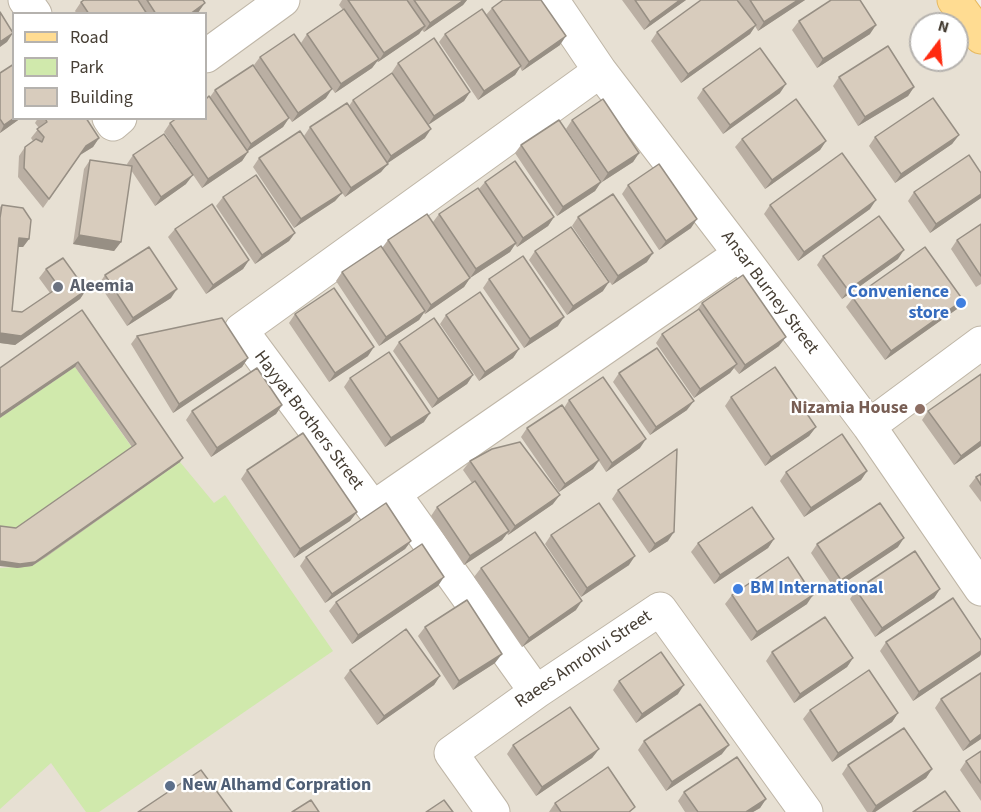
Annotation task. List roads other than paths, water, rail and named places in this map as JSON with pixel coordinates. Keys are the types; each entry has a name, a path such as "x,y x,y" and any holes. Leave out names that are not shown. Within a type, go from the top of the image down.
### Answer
{"main road":[{"path":"954,0 981,37"}],"street":[{"path":"207,55 283,0"},
{"name":"Ansar Burney Street","path":"552,0 600,71 868,426 981,589"},
{"name":"Hayyat Brothers Street","path":"600,71 241,330 373,508 395,495 740,254"},
{"path":"868,426 981,343"},
{"path":"395,495 536,692"},
{"name":"Raees Amrohvi Street","path":"492,812 451,753 536,692 660,609 806,812"}],"place":[{"name":"Aleemia","path":"58,287"},
{"name":"Convenience store","path":"961,303"},
{"name":"Nizamia House","path":"920,409"},
{"name":"BM International","path":"738,589"},
{"name":"New Alhamd Corpration","path":"170,786"}]}
